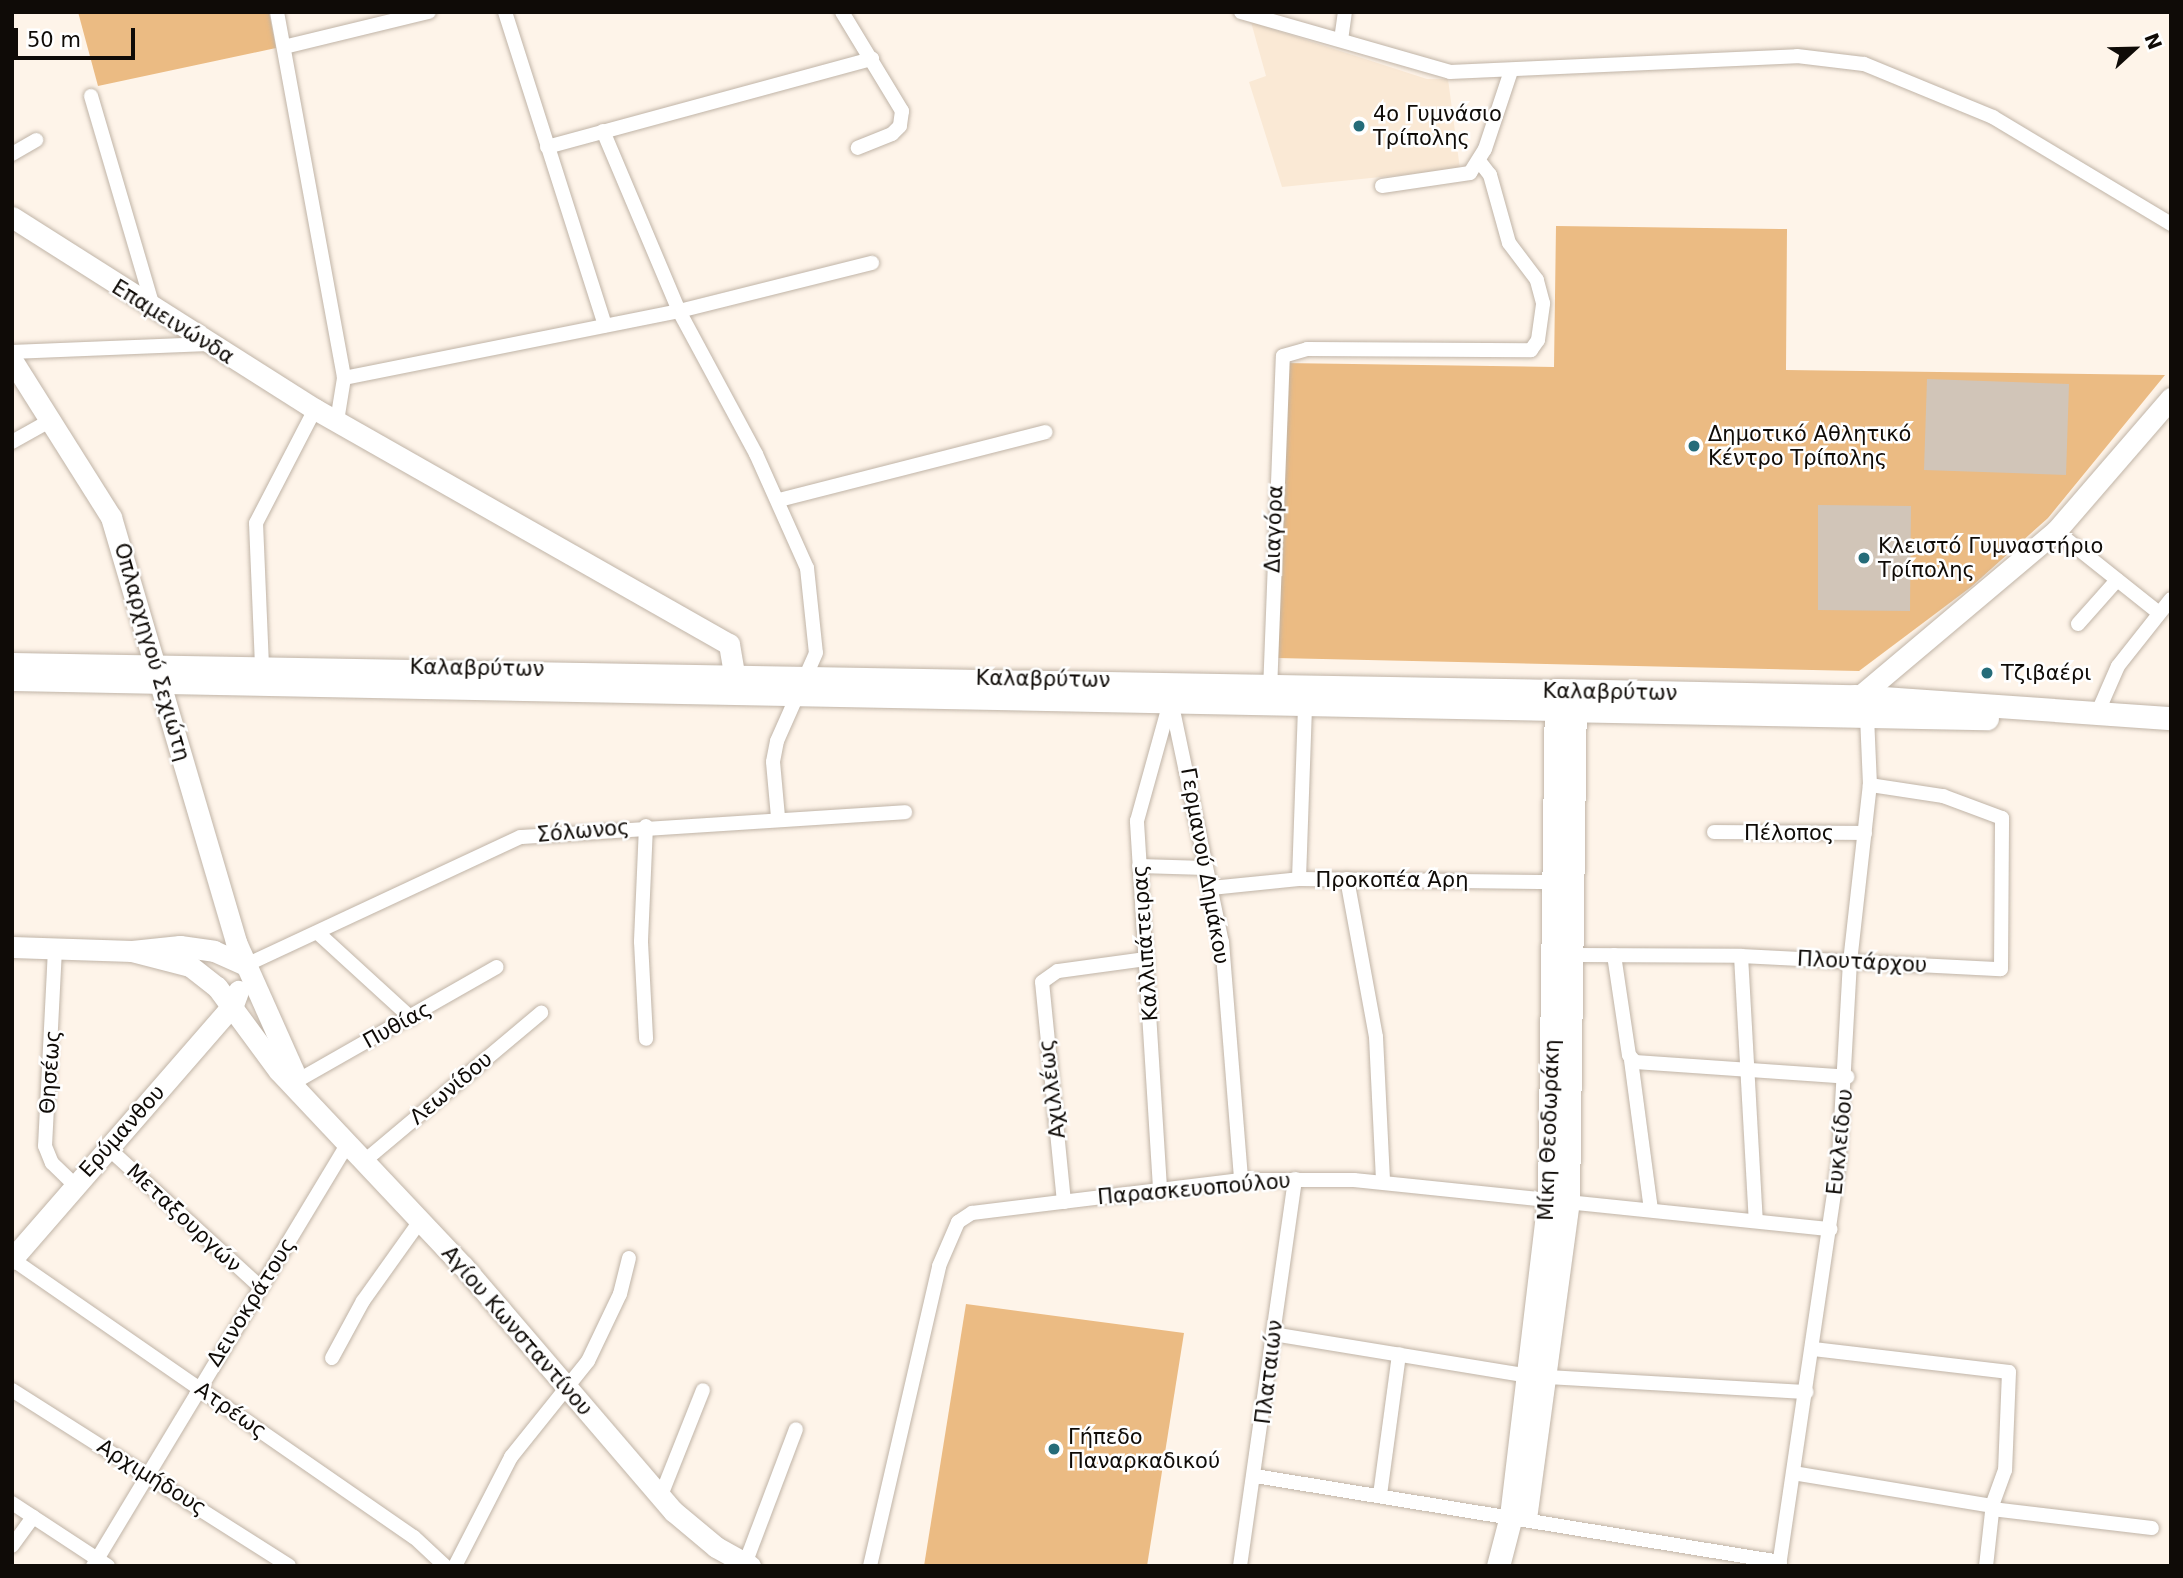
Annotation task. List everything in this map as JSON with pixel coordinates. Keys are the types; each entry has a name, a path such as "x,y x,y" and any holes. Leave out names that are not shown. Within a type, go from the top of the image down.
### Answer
{"main road":[{"name":"Επαμεινώνδα","path":"12,217 154,312 315,409 729,644 736,681"},
{"name":"Οπλαρχηγού Σεχιώτη","path":"12,360 53,419 111,517 246,965"},
{"path":"1857,709 2056,531 2171,398"},
{"name":"Καλαβρύτων","path":"12,663 160,675 262,666 736,681 805,686 1270,693 1857,709 2041,705 2074,713 2171,718"},
{"name":"Καλαβρύτων","path":"12,680 160,675 736,681"},
{"name":"Καλαβρύτων","path":"1270,693 1305,704 1565,700"},
{"name":"Μίκη Θεοδωράκη","path":"1559,1200 1565,882 1565,700"},
{"name":"Μίκη Θεοδωράκη","path":"1514,1566 1559,1200 1574,955 1565,882"},
{"name":"Αγίου Κωνσταντίνου","path":"12,947 132,951 193,947 246,965 295,1082 346,1146 420,1221 567,1387 660,1498 699,1535 747,1565"},
{"name":"Αγίου Κωνσταντίνου","path":"132,951 176,961 207,979 233,1004 279,1070 295,1082"},
{"path":"176,961 224,973 246,965"},
{"path":"246,965 233,1004 272,1031"},
{"name":"Ερύμανθου","path":"16,1248 108,1148 233,1004"},
{"name":"Μίκη Θεοδωράκη","path":"1499,1566 1518,1518"}],"street":[{"path":"277,12 344,378 337,421"},
{"path":"284,47 429,12"},
{"path":"505,12 605,325"},
{"path":"842,12 899,103 902,120 892,134 858,148"},
{"path":"1241,12 1450,72 1797,56 1864,64 1993,117 2171,224"},
{"path":"1341,40 1345,12"},
{"path":"547,147 872,59"},
{"path":"1382,186 1461,177 1480,162 1511,71"},
{"path":"91,96 154,312"},
{"path":"603,131 679,311 779,500 811,583 816,653 773,762 778,817"},
{"path":"12,154 36,140"},
{"name":"Διαγόρα","path":"1270,693 1283,356 1307,349 1531,349 1542,328 1541,292 1509,243 1490,176 1480,162"},
{"path":"344,378 679,311 872,263"},
{"path":"12,352 208,344"},
{"path":"262,666 256,523 315,409"},
{"path":"12,443 53,419"},
{"path":"779,500 1045,432"},
{"path":"2056,531 2159,613"},
{"path":"2078,624 2117,580"},
{"path":"2097,714 2110,679 2171,598"},
{"name":"Καλλιπάτειρας","path":"1160,1188 1139,866 1140,805 1170,691"},
{"name":"Γερμανού Δημάκου","path":"1170,691 1224,957 1241,1180"},
{"path":"1299,879 1305,704"},
{"name":"Ευκλείδου","path":"1779,1564 1814,1349 1847,1077 1850,962 1870,785 1857,709"},
{"name":"Πλουτάρχου","path":"1574,955 1741,956 2001,969 2002,818 1942,796 1870,785"},
{"name":"Σόλωνος","path":"246,965 522,837 778,817 905,812"},
{"path":"646,826 641,983 646,1039"},
{"name":"Πέλοπος","path":"1714,832 1865,833"},
{"path":"1139,866 1206,868"},
{"name":"Προκοπέα Άρη","path":"1211,888 1299,879 1565,882"},
{"path":"1347,879 1376,1037 1383,1182"},
{"path":"318,933 411,1018"},
{"name":"Θησέως","path":"55,949 45,1146 52,1163 74,1184"},
{"path":"1614,955 1651,1210"},
{"path":"1741,956 1745,1071 1756,1221"},
{"name":"Αχιλλέως","path":"1064,1202 1041,995 1046,977 1146,959"},
{"name":"Πυθίας","path":"295,1082 497,967"},
{"name":"Λεωνίδου","path":"362,1163 541,1013"},
{"path":"1631,1060 1847,1077"},
{"name":"Δεινοκράτους","path":"99,1563 198,1387 346,1146"},
{"name":"Μεταξουργών","path":"108,1148 260,1287"},
{"name":"Παρασκευοπούλου","path":"870,1566 909,1384 950,1237 972,1213 1160,1188 1295,1178 1383,1182 1830,1229"},
{"name":"Πλαταιών","path":"1240,1566 1255,1476 1295,1178"},
{"path":"332,1358 363,1301 420,1221"},
{"name":"Ατρέως","path":"16,1248 198,1387 414,1537 445,1566"},
{"path":"455,1566 511,1457 567,1387 610,1316 628,1258"},
{"path":"1273,1334 1538,1376 1807,1392"},
{"path":"1814,1349 2009,1373 2005,1470 1992,1507 1986,1566"},
{"path":"1380,1495 1399,1354"},
{"name":"Αρχιμήδους","path":"12,1390 148,1473 289,1566"},
{"path":"660,1498 703,1390"},
{"path":"747,1565 796,1429"},
{"path":"1793,1473 1992,1507 2152,1528"},
{"path":"1255,1476 1518,1518 1779,1564"},
{"path":"12,1503 99,1563"},
{"path":"12,1546 33,1517"}],"shaded area":[{"path":"78,12 269,12 276,48 98,86"},
{"name":"4ο Γυμνάσιο Τρίπολης","path":"1251,22 1427,79 1448,79 1460,169 1282,187 1249,82 1266,76"},
{"name":"Δημοτικό Αθλητικό Κέντρο Τρίπολης","path":"1556,226 1787,229 1786,370 2165,375 2048,518 1971,587 1859,671 1277,658 1284,363 1554,367"},
{"name":"Γήπεδο Παναρκαδικού","path":"966,1304 1184,1333 1147,1566 924,1566"}],"building":[{"path":"1927,379 2069,384 2066,475 1924,470"},
{"name":"Κλειστό Γυμναστήριο Τρίπολης","path":"1818,505 1911,506 1910,611 1818,610"}],"place":[{"name":"4ο Γυμνάσιο Τρίπολης","path":"1359,126"},
{"name":"Δημοτικό Αθλητικό Κέντρο Τρίπολης","path":"1694,446"},
{"name":"Κλειστό Γυμναστήριο Τρίπολης","path":"1864,558"},
{"name":"Τζιβαέρι","path":"1987,673"},
{"name":"Γήπεδο Παναρκαδικού","path":"1054,1449"}]}
